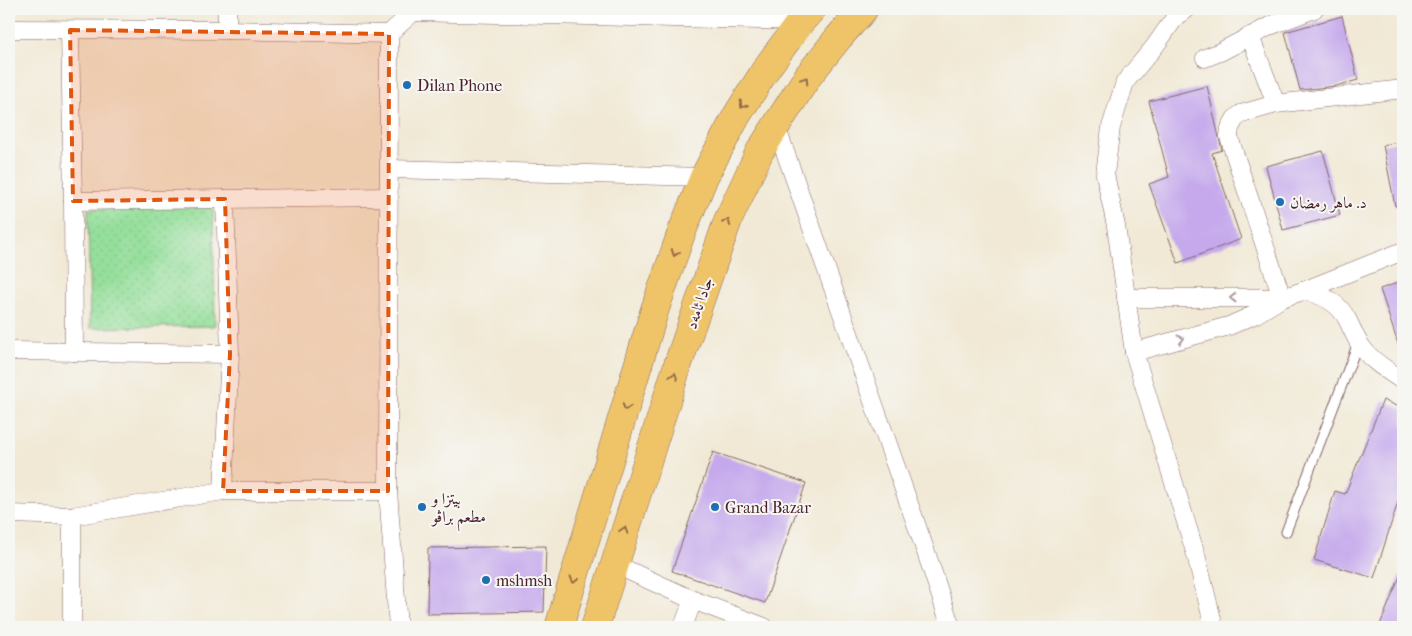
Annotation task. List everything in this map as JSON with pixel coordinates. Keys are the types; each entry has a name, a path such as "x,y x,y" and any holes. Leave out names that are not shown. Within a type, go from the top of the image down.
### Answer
{"main road":[{"name":"جادا ئامەد","path":"595,627 676,367 722,235 743,185 760,151 808,76 839,36 864,9"},
{"path":"559,627 655,310 681,234 704,177 737,115 768,66 806,15"}],"street":[{"path":"226,30 227,9"},
{"path":"1187,9 1176,16 1155,46 1125,82 1110,127 1105,174 1116,226 1134,352 1196,555 1214,627"},
{"path":"1205,58 1272,25 1314,9"},
{"path":"398,627 388,492 389,34 413,10 806,15"},
{"path":"9,30 226,30 389,34"},
{"path":"70,30 74,352"},
{"path":"1250,36 1276,104"},
{"path":"1282,298 1229,137 1230,128 1235,119 1241,114 1276,104 1403,89"},
{"path":"776,126 927,554 950,627"},
{"path":"388,169 704,177"},
{"path":"73,201 389,197"},
{"path":"223,491 230,354 225,199"},
{"path":"1134,352 1243,321 1282,298 1403,251"},
{"path":"1303,291 1315,293 1338,306 1346,317 1358,343 1370,357 1403,381"},
{"path":"1126,298 1282,298"},
{"path":"9,351 230,354"},
{"path":"9,514 72,516 223,491 388,492"},
{"path":"72,516 72,627"},
{"path":"614,564 693,600 764,627"},
{"path":"683,627 693,600"}],"lane":[{"path":"1286,532 1358,343"}],"highlighted area":[{"path":"70,30 389,34 388,491 223,491 230,354 225,199 73,201"}],"green space":[{"path":"213,207 215,326 90,328 88,209"}],"building":[{"path":"1342,16 1358,80 1336,86 1300,90 1285,32"},
{"path":"1207,86 1222,150 1212,153 1241,239 1178,263 1149,184 1169,177 1149,101"},
{"path":"1403,141 1403,206 1395,206 1383,145"},
{"path":"1323,151 1340,215 1283,230 1266,166"},
{"path":"1403,281 1403,349 1400,350 1380,289"},
{"path":"1383,400 1403,409 1403,486 1374,578 1314,560 1335,491 1345,494"},
{"path":"713,452 806,483 765,603 672,571"},
{"name":"mshmsh","path":"546,546 544,612 427,614 428,548"},
{"path":"1403,569 1403,627 1379,627"}],"place":[{"name":"Dilan Phone","path":"407,85"},
{"name":"د. ماهر رمضان","path":"1280,202"},
{"name":"بيتزا و مطعم براڤو","path":"422,507"},
{"name":"Grand Bazar","path":"715,507"},
{"name":"mshmsh","path":"486,580"}]}
